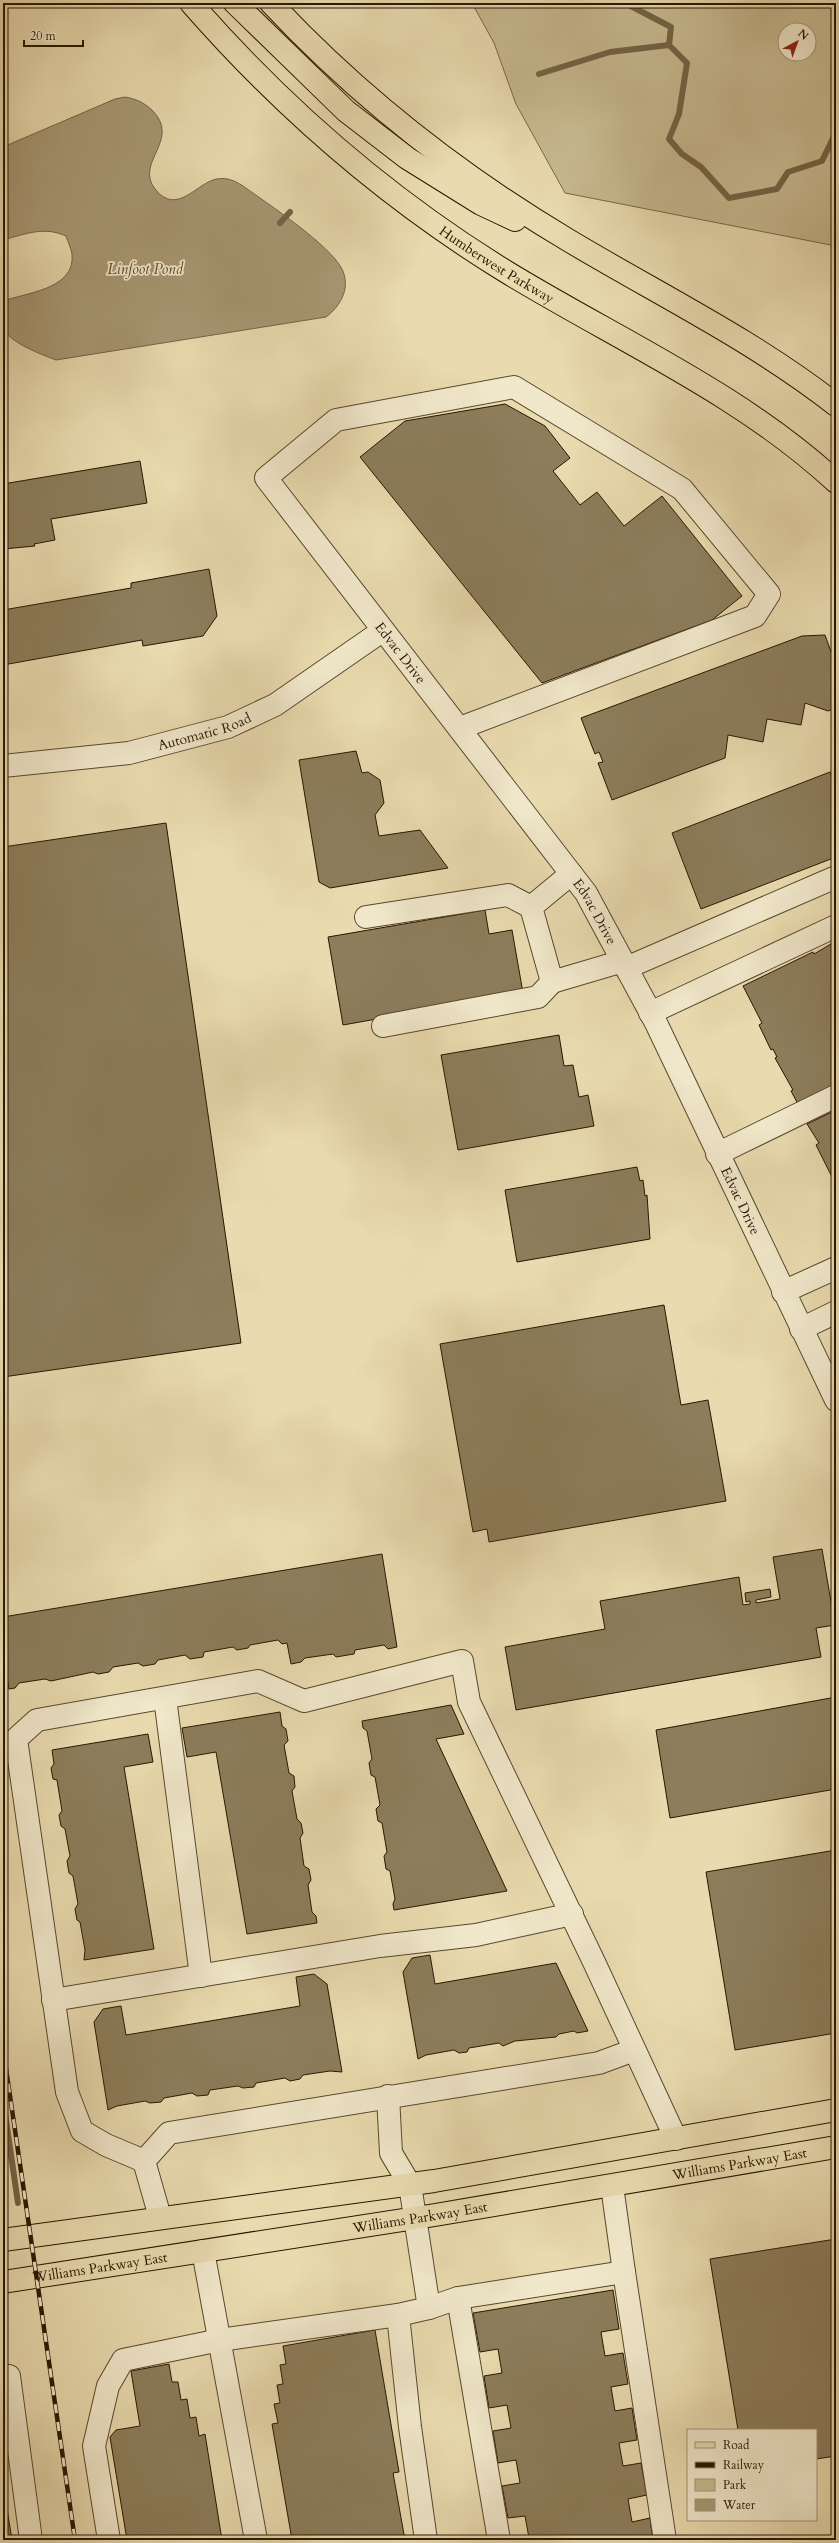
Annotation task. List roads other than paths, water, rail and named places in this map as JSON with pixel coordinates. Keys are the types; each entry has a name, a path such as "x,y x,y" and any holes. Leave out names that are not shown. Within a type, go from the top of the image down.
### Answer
{"main road":[{"name":"Humberwest Parkway","path":"192,3 257,74 300,115 401,200 504,270 736,406 780,436 836,482"},
{"path":"235,3 346,111 407,158 481,204 654,290"},
{"path":"271,3 354,84 433,148 531,217 775,360 836,405"},
{"path":"3,2240 410,2185 836,2110"},
{"name":"Williams Parkway East","path":"3,2282 415,2219 836,2147"}],"street":[{"name":"Edvac Drive","path":"460,728 754,616 769,594 682,489 514,387 336,420 266,478 586,893 650,1013 836,1400"},
{"name":"Automatic Road","path":"3,766 129,753 228,727 275,705 382,630"},
{"path":"531,907 572,874"},
{"path":"383,1026 538,997 552,982 624,965 836,877"},
{"path":"366,917 508,895 531,907 552,982"},
{"path":"650,1013 836,926"},
{"path":"717,1154 836,1096"},
{"path":"783,1292 836,1268"},
{"path":"801,1329 836,1312"},
{"path":"144,2161 106,2145 82,2131 67,2092 16,1739 37,1720 258,1681 304,1701 462,1661 469,1702 572,1914 676,2139"},
{"path":"165,1698 201,1976"},
{"path":"53,2000 380,1946 476,1935 572,1914"},
{"path":"144,2161 169,2133 388,2096 599,2063 634,2050"},
{"path":"388,2096 391,2153 410,2185 430,2308"},
{"path":"144,2161 160,2218"},
{"path":"612,2186 665,2540"},
{"path":"204,2251 256,2540"},
{"path":"109,2540 94,2446 108,2386 123,2360 220,2340 398,2314 430,2308 458,2298 624,2272"},
{"path":"458,2298 499,2540"},
{"path":"398,2314 410,2427 426,2540"},
{"path":"3,2377 8,2376 31,2540"}],"water":[{"name":"Linfoot Pond","path":"125,97 146,105 152,110 160,121 162,131 161,141 150,169 150,179 155,189 163,197 171,200 187,196 209,181 217,179 231,180 243,186 312,236 335,259 342,269 345,276 345,289 340,302 331,313 326,317 56,360 18,343 6,333 2,324 3,301 48,288 58,282 66,275 71,266 72,254 66,236 58,233 42,231 34,232 3,240 3,147 115,99"}],"waterway":[{"path":"625,3 671,27 669,45 687,63 679,114 669,139 682,154 701,167 729,198 777,189 788,172 822,161 836,132"},
{"path":"539,74 610,52 669,45"},
{"path":"280,223 290,212"},
{"path":"3,2100 18,2203"}],"railway":[{"path":"3,2048 75,2540"}]}
